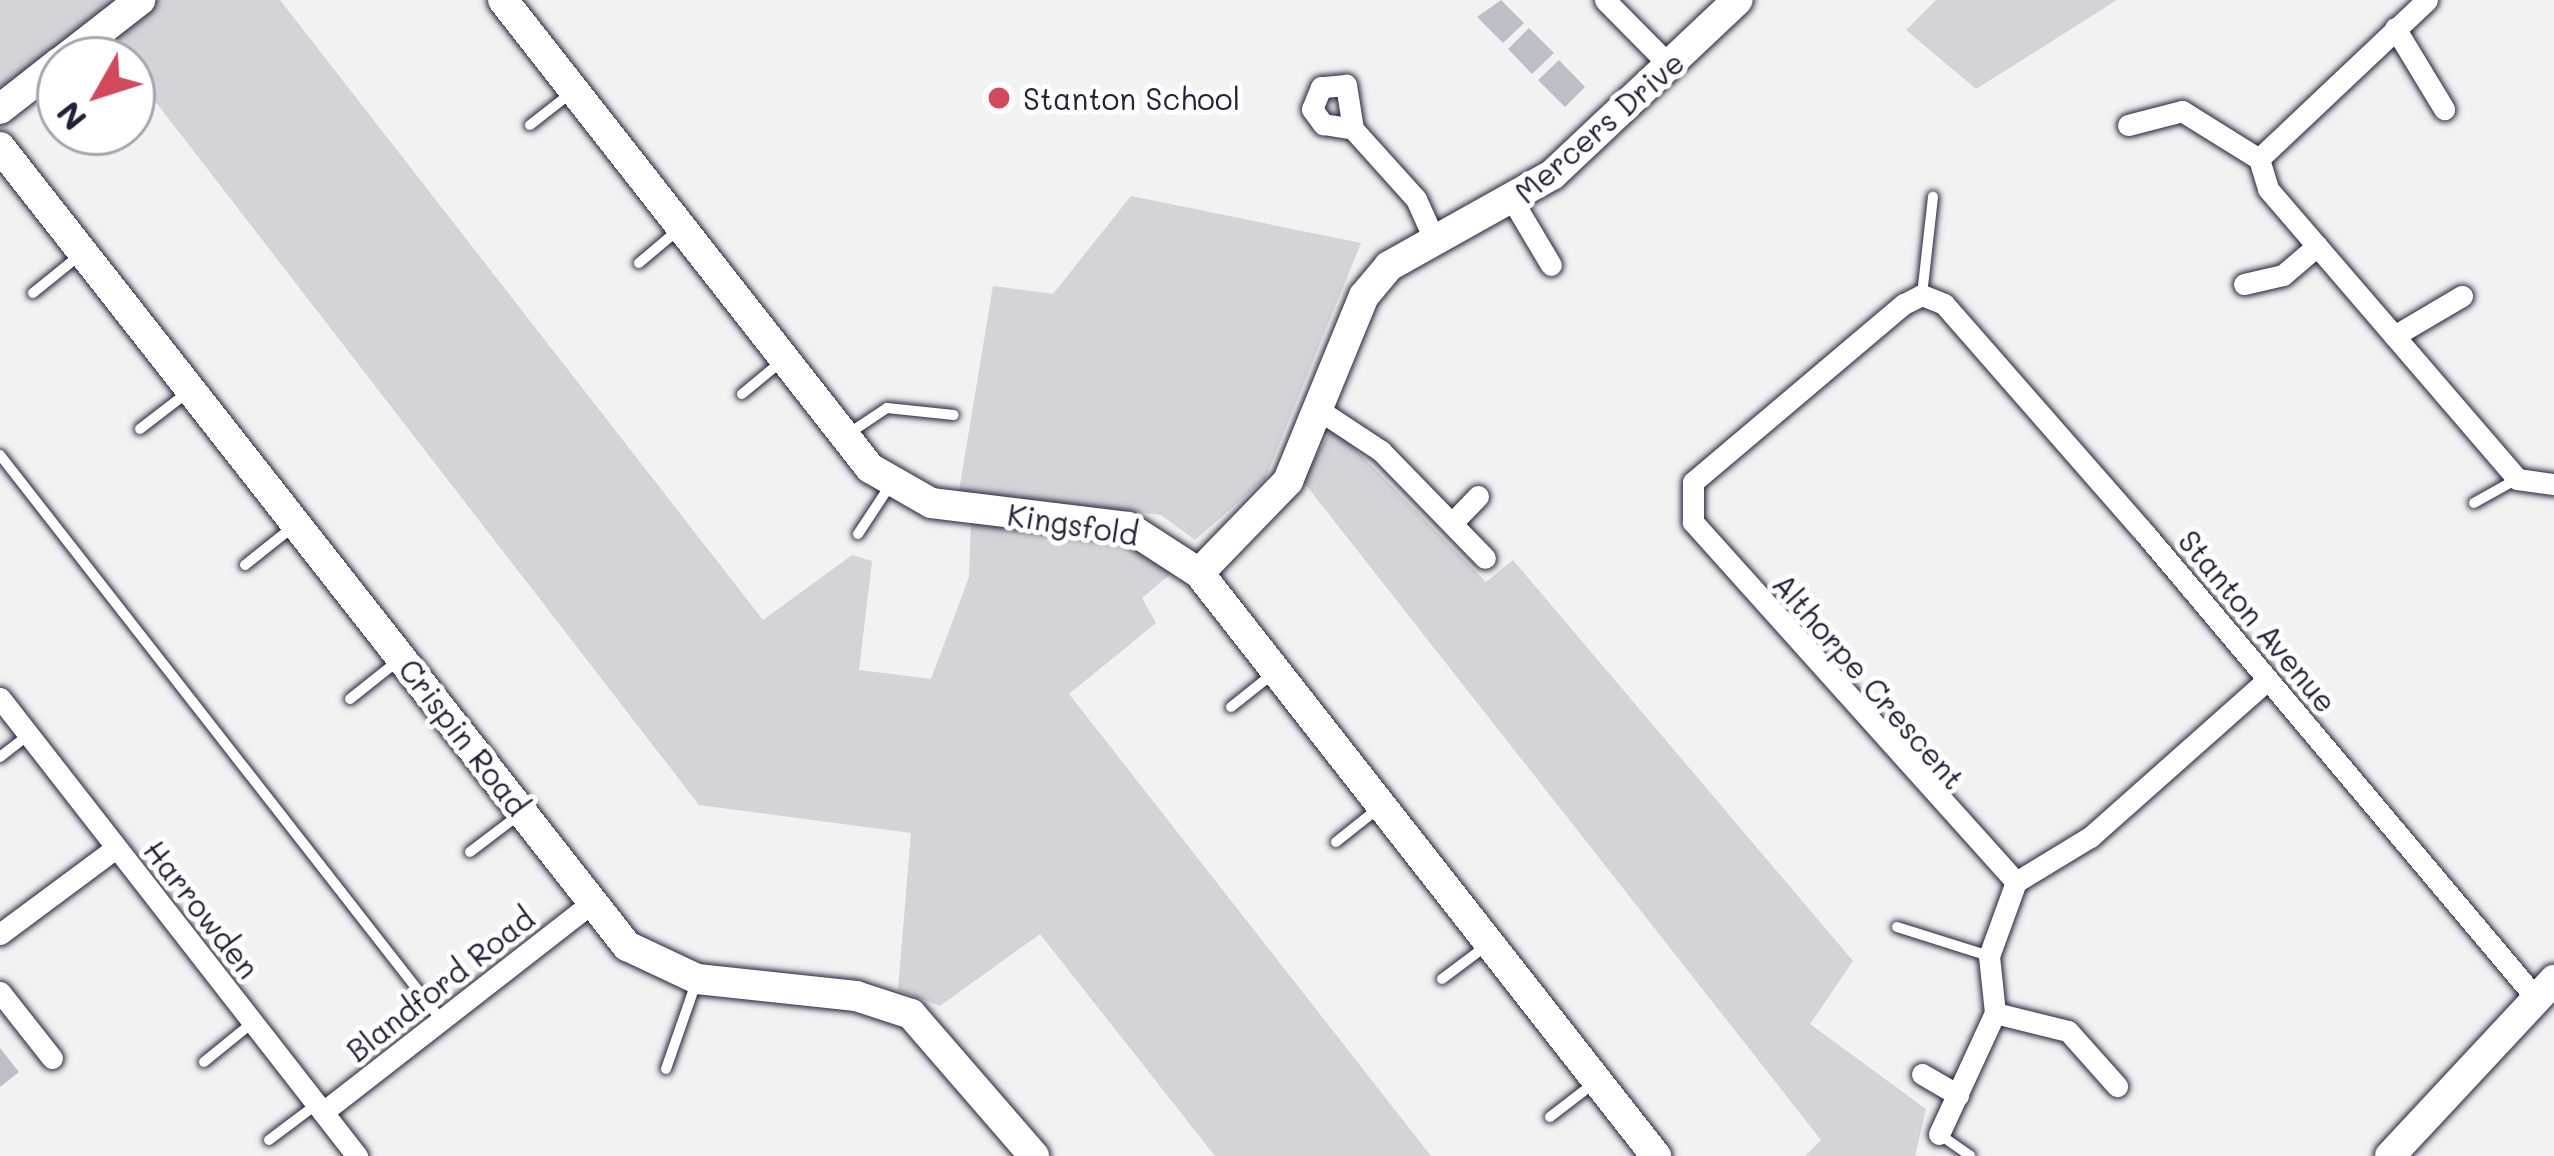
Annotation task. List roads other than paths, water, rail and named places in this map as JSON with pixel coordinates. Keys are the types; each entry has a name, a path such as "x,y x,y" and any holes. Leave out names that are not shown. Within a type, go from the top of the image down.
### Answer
{"street":[{"path":"93,36 140,0"},
{"name":"Kingsfold","path":"503,0 845,436 891,484 931,503 1128,527 1199,573 1656,1156"},
{"path":"1605,0 1671,67"},
{"name":"Mercers Drive","path":"1199,573 1288,481 1364,296 1434,239 1514,203 1671,67 1738,0"},
{"path":"2259,159 2427,0"},
{"path":"2395,28 2444,109"},
{"path":"0,109 36,81"},
{"path":"2128,125 2182,111 2259,159 2268,189 2517,479 2554,484"},
{"path":"1353,129 1416,200 1434,239"},
{"name":"Crispin Road","path":"0,147 627,946 697,980 856,996 911,1014 1034,1156"},
{"path":"1514,203 1551,265"},
{"path":"2244,284 2283,275 2318,246"},
{"name":"Stanton Avenue","path":"1922,295 1944,304 2267,680 2545,989"},
{"name":"Althorpe Crescent","path":"1922,295 1693,482 1687,502 1773,618 2017,882"},
{"path":"2394,336 2462,296"},
{"path":"1316,408 1381,451 1485,558"},
{"path":"1453,522 1478,496"},
{"path":"1939,1135 1995,1013 1989,956 2017,882 2090,837 2267,680"},
{"name":"Harrowden","path":"0,698 357,1156"},
{"path":"0,934 116,848"},
{"name":"Blandford Road","path":"320,1108 442,1021 593,902"},
{"path":"2390,1156 2545,989"},
{"path":"0,992 52,1058"},
{"path":"1995,1013 2068,1031 2117,1086"},
{"path":"1922,1074 1958,1096"}],"lane":[{"path":"530,125 573,91"},
{"path":"1922,295 1933,197"},
{"path":"639,263 681,228"},
{"path":"33,293 83,253"},
{"path":"742,394 784,359"},
{"path":"140,429 190,390"},
{"path":"845,436 887,408 954,415"},
{"path":"0,455 442,1021"},
{"path":"2474,503 2517,479"},
{"path":"858,534 891,484"},
{"path":"245,565 296,524"},
{"path":"350,699 401,658"},
{"path":"1231,706 1276,671"},
{"path":"0,757 28,735"},
{"path":"1336,842 1382,806"},
{"path":"470,852 522,812"},
{"path":"1897,927 1989,956"},
{"path":"1442,980 1488,944"},
{"path":"666,1069 697,980"},
{"path":"204,1062 253,1022"},
{"path":"1550,1117 1596,1082"},
{"path":"269,1140 320,1108"},
{"path":"1939,1135 1970,1156"}],"place":[{"name":"Stanton School","path":"999,98"}]}
